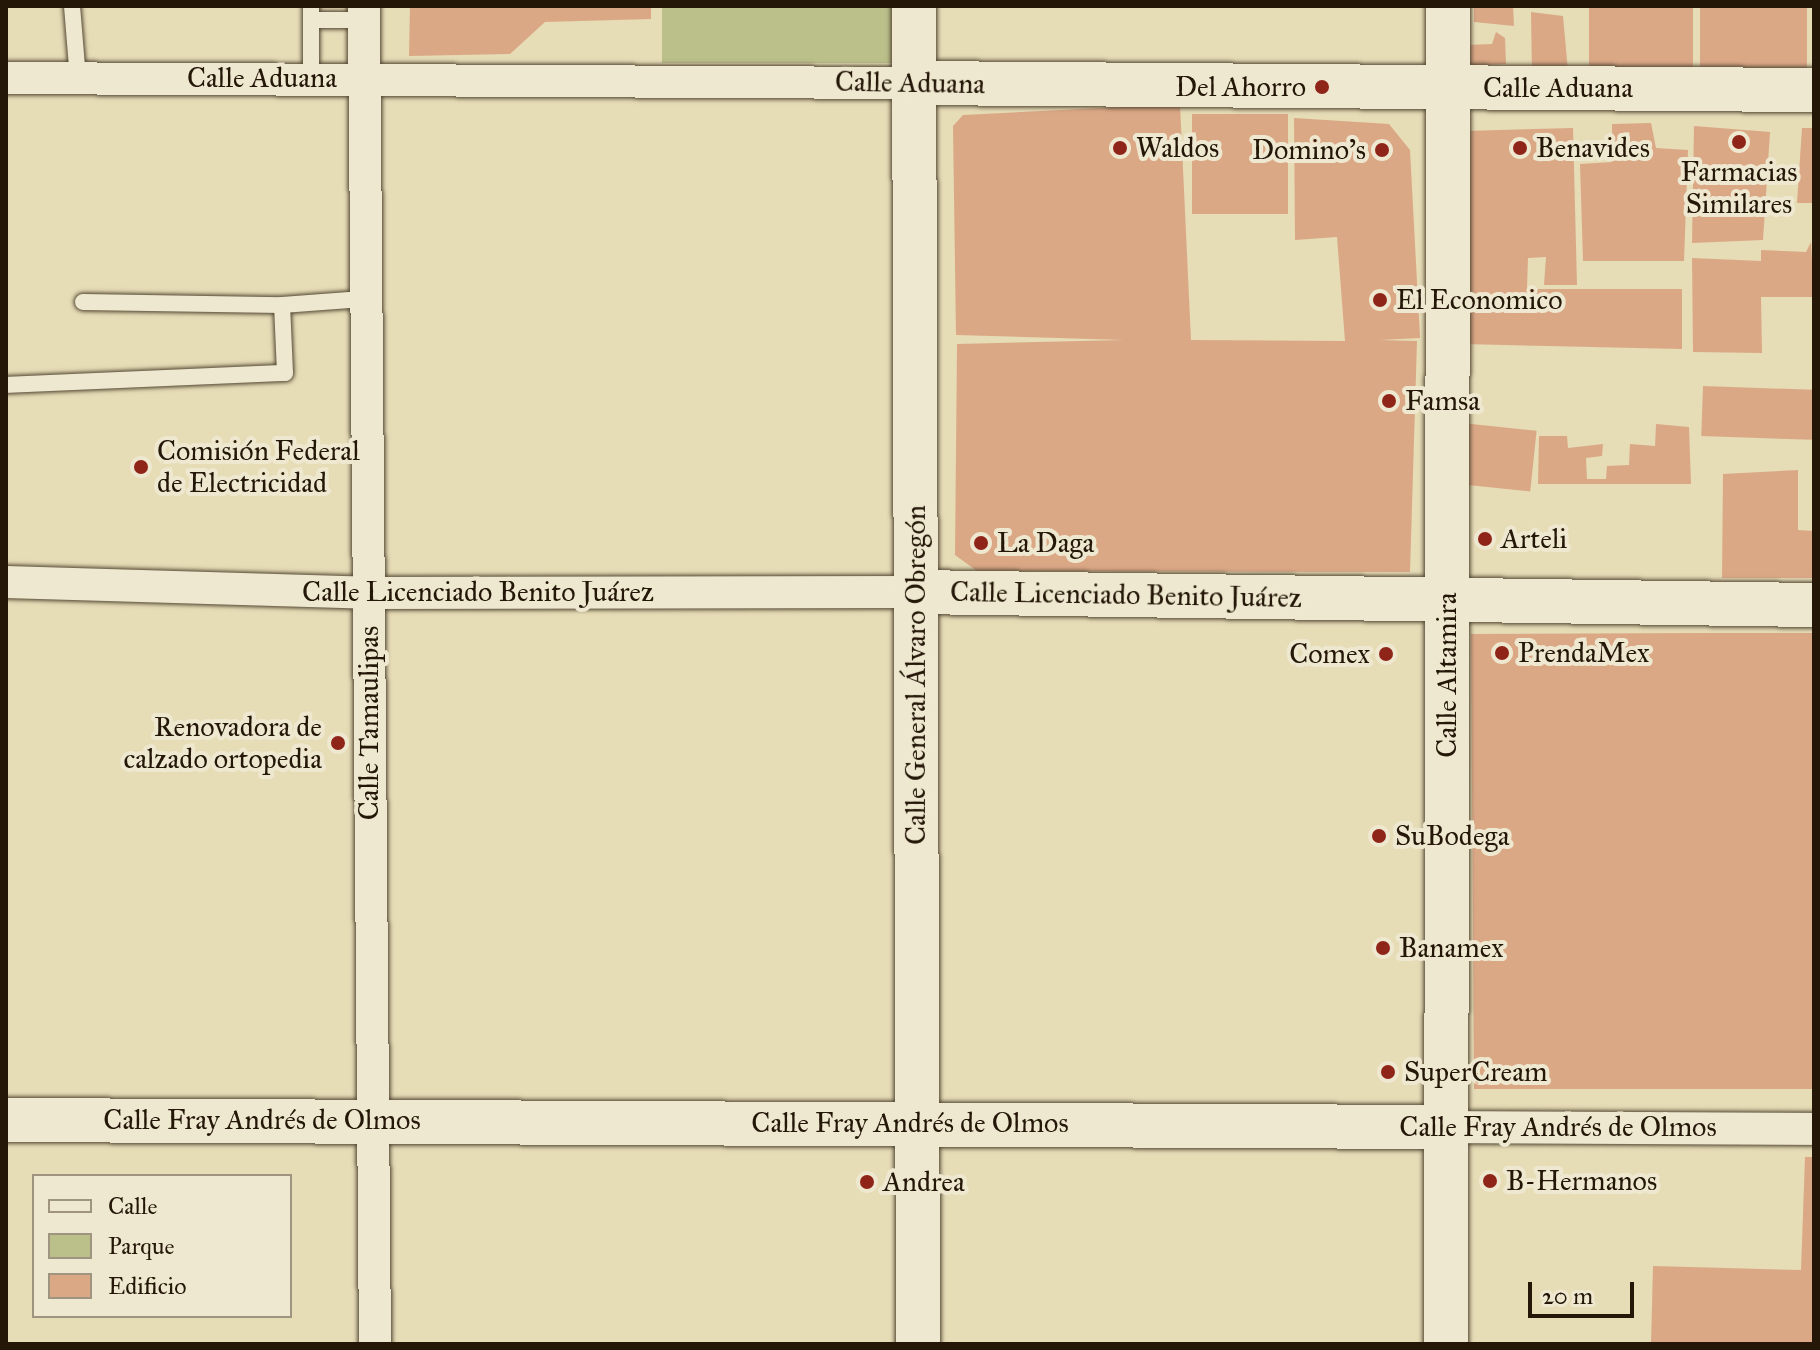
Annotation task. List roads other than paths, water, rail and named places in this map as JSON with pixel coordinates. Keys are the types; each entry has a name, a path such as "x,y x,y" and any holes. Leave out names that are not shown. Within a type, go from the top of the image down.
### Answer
{"main road":[{"name":"Calle General Álvaro Obregón","path":"914,6 918,1344"},
{"name":"Calle Altamira","path":"1446,1344 1448,6"},
{"name":"Calle Aduana","path":"913,83 1814,90"},
{"name":"Calle Licenciado Benito Juárez","path":"915,592 1814,605"},
{"name":"Calle Fray Andrés de Olmos","path":"6,1120 372,1119 1446,1127"}],"street":[{"name":"Calle Tamaulipas","path":"364,13 363,299 375,1344"},
{"name":"Calle Aduana","path":"6,78 913,83"},
{"name":"Calle Licenciado Benito Juárez","path":"6,582 368,593 915,592"},
{"name":"Calle Fray Andrés de Olmos","path":"1446,1127 1814,1129"}],"lane":[{"path":"72,6 78,79"},
{"path":"311,79 311,13 364,13"},
{"path":"83,302 282,305 363,299"},
{"path":"6,385 285,373 282,305"}],"place":[{"name":"Del Ahorro","path":"1322,87"},
{"name":"Farmacias Similares","path":"1739,142"},
{"name":"Waldos","path":"1120,148"},
{"name":"Benavides","path":"1520,148"},
{"name":"Domino's","path":"1382,150"},
{"name":"El Economico","path":"1380,300"},
{"name":"Famsa","path":"1389,401"},
{"name":"Comisión Federal de Electricidad","path":"141,467"},
{"name":"Arteli","path":"1485,539"},
{"name":"La Daga","path":"981,543"},
{"name":"PrendaMex","path":"1502,653"},
{"name":"Comex","path":"1386,654"},
{"name":"Renovadora de calzado ortopedia","path":"338,743"},
{"name":"SuBodega","path":"1379,836"},
{"name":"Banamex","path":"1383,948"},
{"name":"SuperCream","path":"1388,1072"},
{"name":"B-Hermanos","path":"1490,1181"},
{"name":"Andrea","path":"867,1182"}]}
